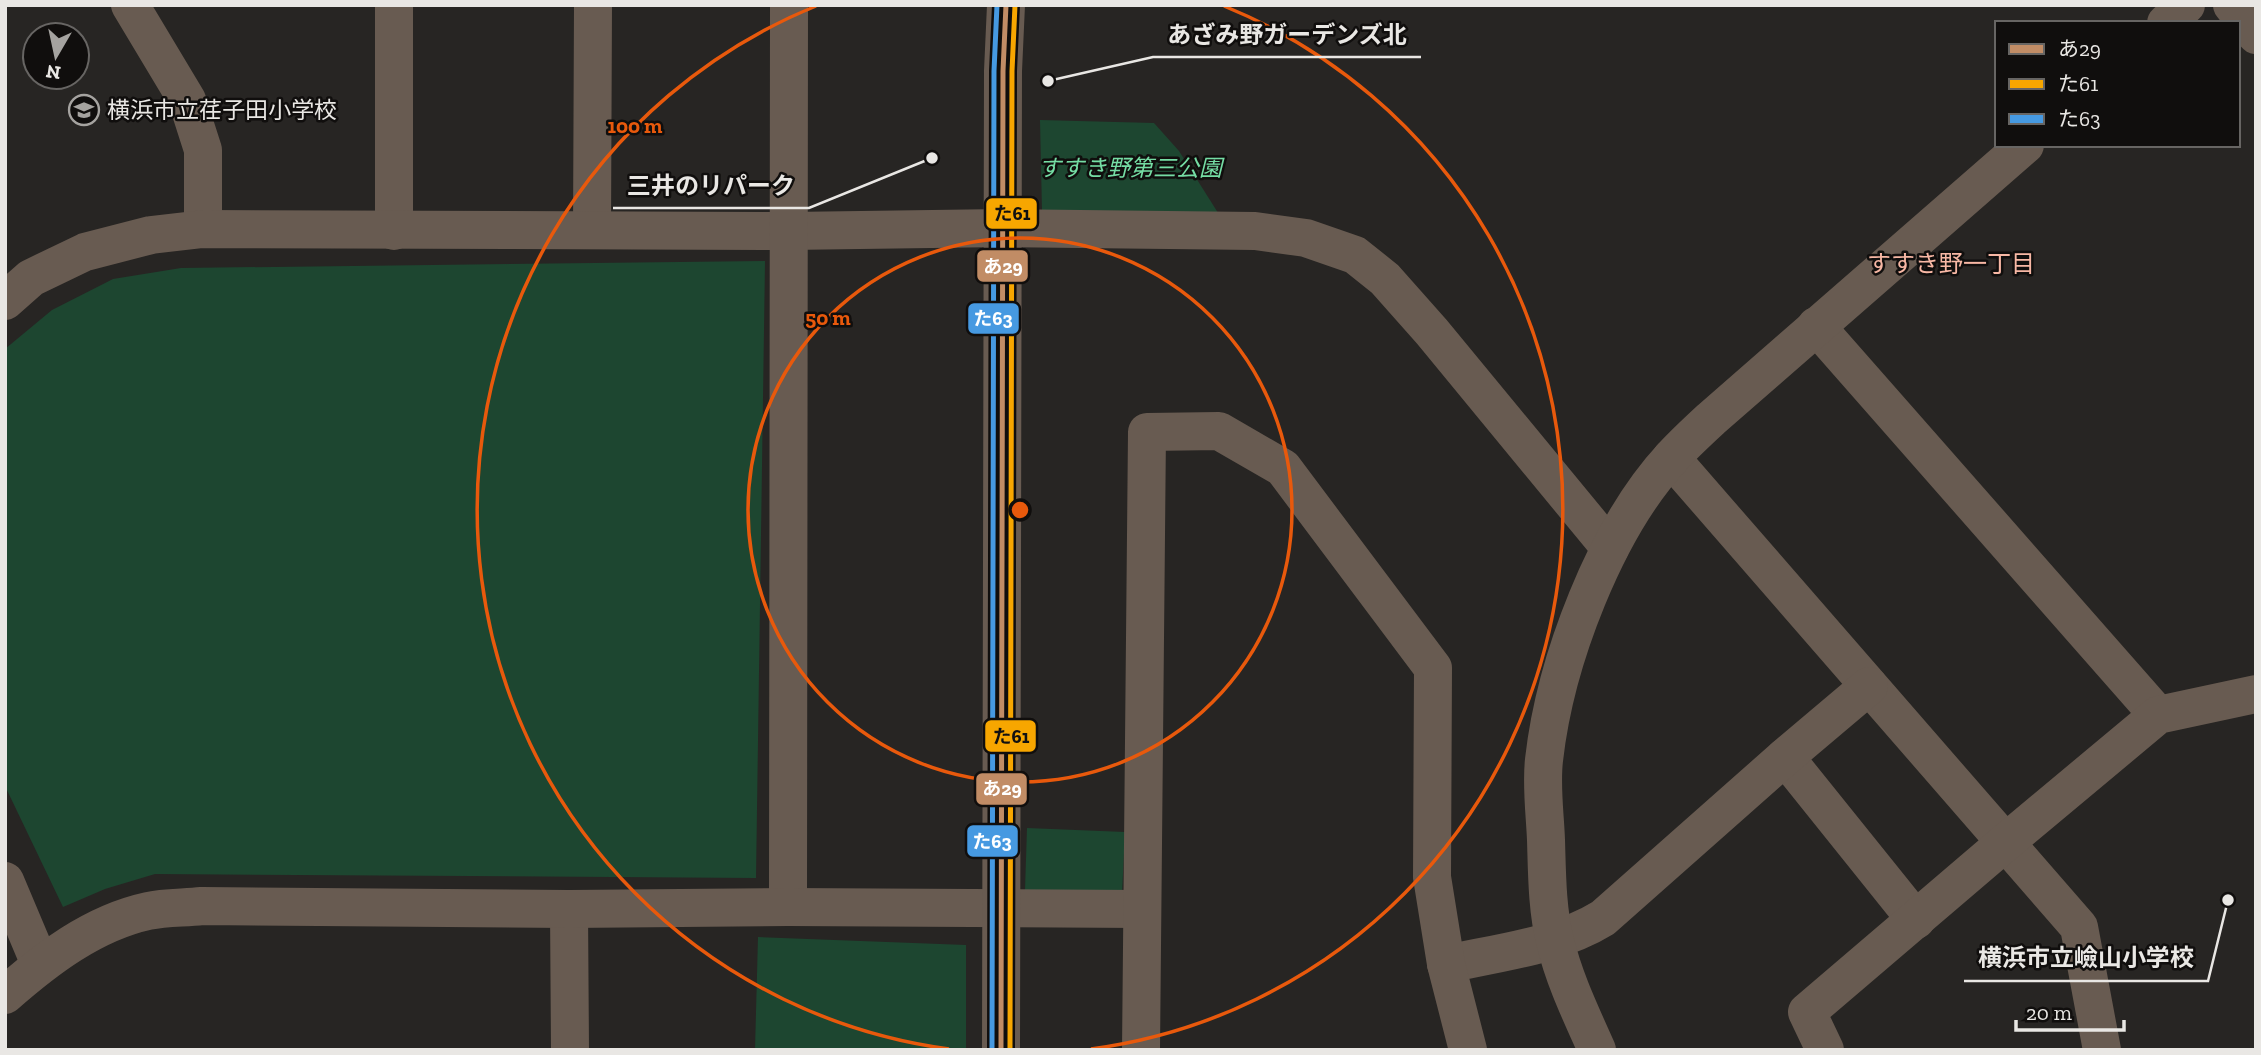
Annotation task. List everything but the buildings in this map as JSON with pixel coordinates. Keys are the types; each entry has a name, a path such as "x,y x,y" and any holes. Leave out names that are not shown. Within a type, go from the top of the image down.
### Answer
{"street":[{"path":"394,5 394,231"},
{"path":"592,230 593,5"},
{"path":"788,907 789,5"},
{"path":"1001,1050 1003,71 1006,5"},
{"path":"2168,21 2186,5"},
{"path":"2232,5 2256,35"},
{"path":"140,9 187,100 203,150 203,229"},
{"path":"1597,1050 1571,990 1554,939 1548,885 1544,762 1558,683 1610,548 1639,501 1671,458 1711,419 2023,147"},
{"path":"5,301 31,278 85,252 151,235 203,229 789,231 1003,228 1255,232 1306,238 1355,255 1385,279 1610,548"},
{"path":"1816,326 2158,715"},
{"path":"1141,1050 1147,432 1219,431 1283,468 1433,668 1432,877 1446,964 1468,1050"},
{"path":"1671,458 2079,927 2102,1050"},
{"path":"1446,964 1554,939 1583,930 1603,918 1785,757 1870,686"},
{"path":"1825,1050 1807,1012 2158,715 2256,694"},
{"path":"1785,757 1916,920"},
{"path":"5,881 40,964"},
{"path":"5,995 40,964 103,926 149,911 202,906 1142,909"},
{"path":"569,909 570,1050"}],"green space":[{"name":"すすき野第三公園","path":"1040,120 1154,123 1179,151 1220,216 1042,211"},
{"path":"765,261 756,878 155,874 105,889 63,907 5,786 5,349 52,310 113,279 181,268"},
{"path":"1027,828 1125,832 1122,894 1025,890"},
{"path":"758,937 966,945 966,1050 755,1050"}],"transit line":[{"name":"た63","path":"992,1050 994,71 997,5"},
{"name":"あ29","path":"1001,1050 1003,71 1006,5"},
{"name":"た61","path":"1010,1050 1012,71 1015,5"}],"place":[{"name":"あざみ野ガーデンズ北","path":"1048,81"},
{"name":"横浜市立荏子田小学校","path":"84,110"},
{"name":"三井のリパーク","path":"932,158"},
{"name":"横浜市立嶮山小学校","path":"2228,900"}],"district":[{"name":"すすき野一丁目","path":"1951,264"}]}
